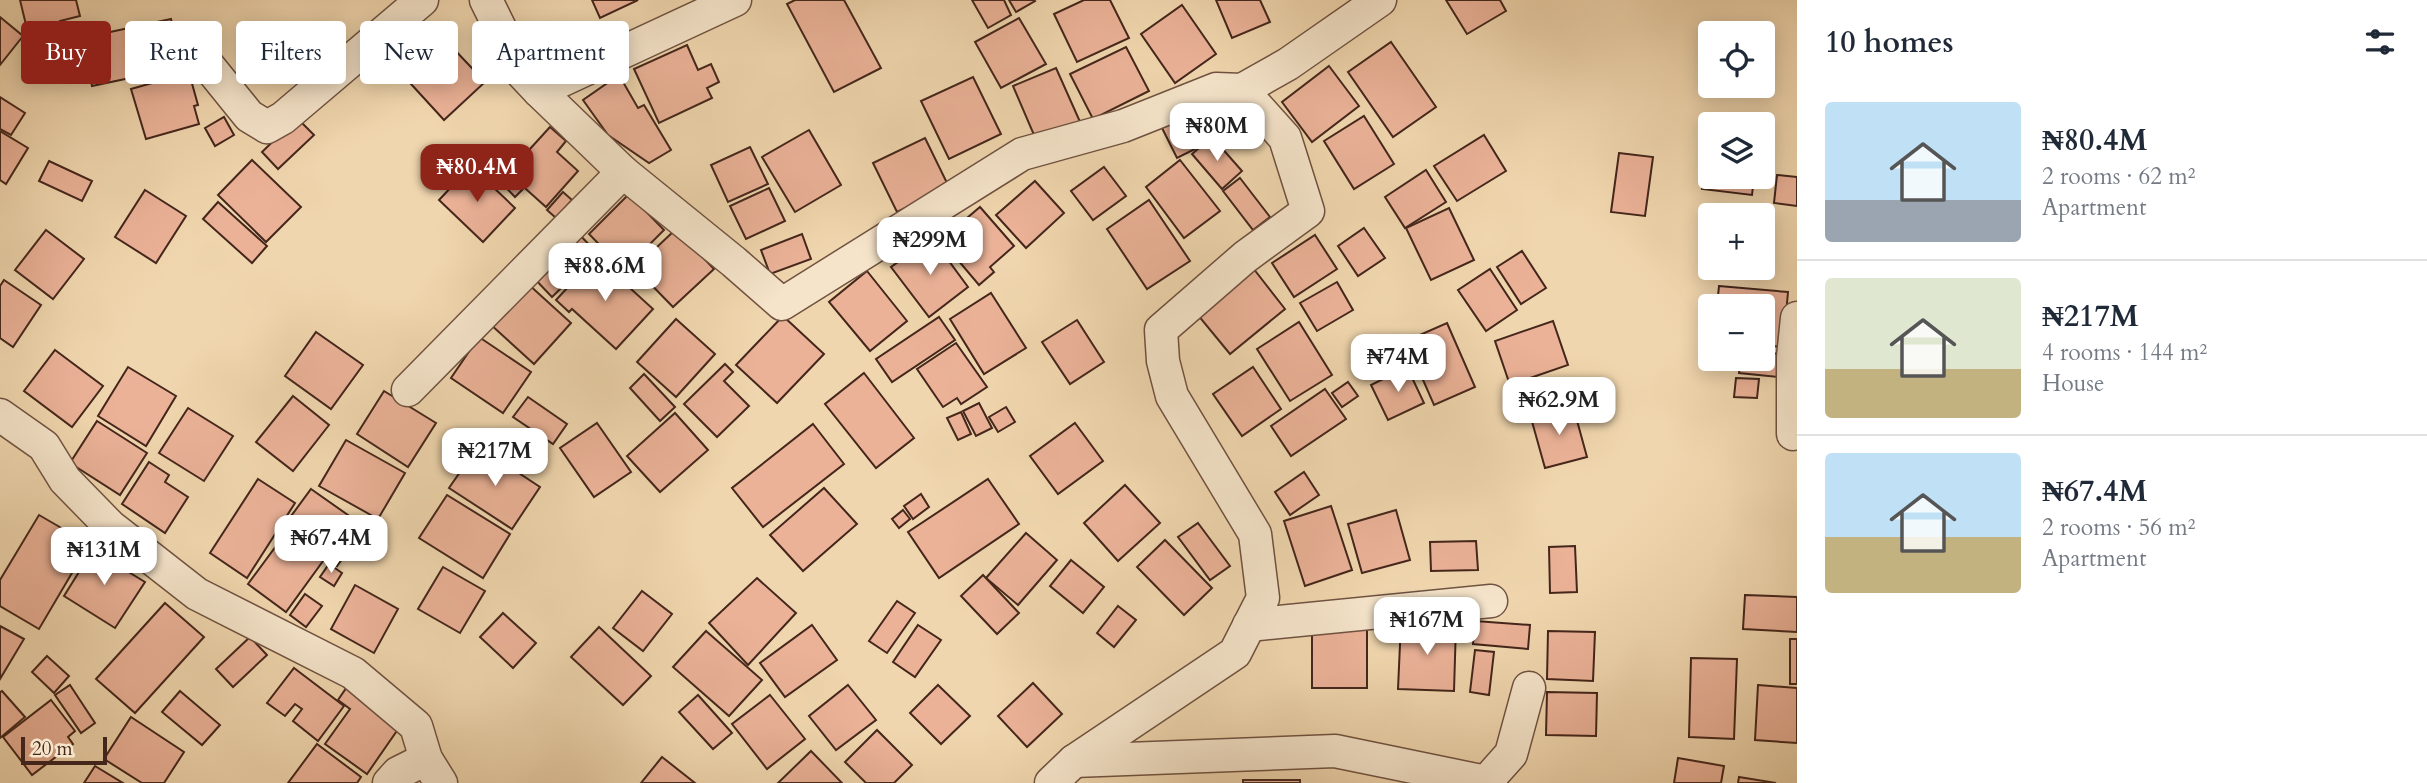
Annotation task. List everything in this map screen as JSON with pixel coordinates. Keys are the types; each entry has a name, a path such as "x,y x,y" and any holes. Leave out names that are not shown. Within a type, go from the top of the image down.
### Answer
{"street":[{"path":"222,83 249,116 267,127 283,118 422,0"},
{"path":"486,0 522,73 539,91 623,172 782,304 1023,154 1123,126 1216,89 1242,90 1288,65 1380,0"},
{"path":"539,91 735,0"},
{"path":"1051,783 1074,761 1235,653 1263,598 1255,534 1172,396 1163,361 1161,330 1245,257 1308,211 1285,138 1242,90"},
{"path":"408,390 623,172"},
{"path":"1793,434 1793,357 1797,318"},
{"path":"0,415 44,446 65,480 110,526 197,594 353,673 416,726 434,771 398,773 389,783"},
{"path":"1249,625 1491,601"},
{"path":"1074,761 1335,751 1486,782 1511,754 1529,688"}],"building":[{"path":"20,0 76,0 80,16 60,21 25,21"},
{"path":"592,0 638,0 600,18"},
{"path":"795,0 844,0 881,68 834,92 787,4"},
{"path":"972,0 1004,0 1011,15 988,28"},
{"path":"1009,0 1034,0 1035,1 1016,12"},
{"path":"1084,0 1110,0 1129,38 1077,62 1054,14"},
{"path":"1216,0 1260,0 1270,22 1232,38"},
{"path":"1446,0 1500,0 1506,11 1467,34"},
{"path":"1182,5 1216,54 1175,83 1141,34"},
{"path":"0,17 21,34 21,39 0,65"},
{"path":"1019,18 1046,64 1001,88 975,42"},
{"path":"125,29 125,79 111,82 111,32"},
{"path":"1391,42 1436,107 1393,137 1348,72"},
{"path":"687,45 698,70 711,64 719,82 707,88 712,98 659,123 634,69"},
{"path":"1126,47 1149,91 1093,119 1070,74"},
{"path":"458,53 472,68 472,84 483,84 444,120 411,84 458,84"},
{"path":"1329,66 1359,106 1312,142 1282,102"},
{"path":"1056,68 1081,124 1037,142 1013,86"},
{"path":"973,77 1001,134 949,159 921,101"},
{"path":"149,84 192,84 198,105 194,106 199,124 146,139 131,89"},
{"path":"606,84 624,84 638,108 644,105 671,150 649,163 608,135 583,100"},
{"path":"0,97 25,113 11,135 0,129"},
{"path":"1217,99 1229,121 1195,139 1199,147 1177,158 1162,128"},
{"path":"1364,116 1394,164 1354,189 1324,141"},
{"path":"224,117 234,135 215,146 205,128"},
{"path":"297,118 314,135 278,169 262,152"},
{"path":"550,127 566,141 557,152 578,171 546,207 508,173"},
{"path":"809,130 841,185 795,212 762,157"},
{"path":"0,131 28,148 6,184 0,180"},
{"path":"1484,135 1506,171 1457,201 1434,166"},
{"path":"1212,137 1242,171 1222,189 1192,154"},
{"path":"925,138 949,187 897,212 873,163"},
{"path":"750,147 768,184 728,202 711,165"},
{"path":"1619,153 1653,157 1645,216 1611,212"},
{"path":"252,160 301,207 266,242 218,195"},
{"path":"1180,160 1220,211 1184,238 1146,187"},
{"path":"49,161 92,181 82,201 39,181"},
{"path":"471,166 515,208 483,242 439,200"},
{"path":"1104,167 1126,196 1093,220 1071,191"},
{"path":"1426,170 1446,202 1405,228 1385,197"},
{"path":"505,172 523,189 515,197 498,179"},
{"path":"1777,175 1797,177 1797,206 1774,203"},
{"path":"1240,178 1270,217 1253,230 1223,191"},
{"path":"1035,181 1064,213 1026,248 996,215"},
{"path":"769,188 785,221 746,239 730,206"},
{"path":"1702,189 1753,189 1752,195"},
{"path":"145,190 186,216 156,263 115,237"},
{"path":"563,192 572,200 556,218 547,210"},
{"path":"629,194 664,230 624,270 589,234"},
{"path":"1149,200 1190,261 1147,289 1107,229"},
{"path":"218,202 267,246 252,263 203,219"},
{"path":"980,207 1014,246 990,267 994,272 979,285 941,240"},
{"path":"1449,208 1474,260 1431,280 1406,228"},
{"path":"1364,228 1385,258 1358,276 1338,246"},
{"path":"676,229 714,269 673,307 635,268"},
{"path":"46,230 84,259 53,299 15,270"},
{"path":"577,232 597,253 552,297 532,276"},
{"path":"802,234 811,259 770,274 761,250"},
{"path":"1315,235 1337,269 1294,297 1272,263"},
{"path":"932,238 968,287 929,317 891,267"},
{"path":"1522,251 1546,288 1521,304 1497,267"},
{"path":"596,257 653,309 616,349 572,309 569,312 556,300"},
{"path":"1253,268 1285,309 1230,354 1197,314"},
{"path":"1490,269 1517,310 1486,331 1458,290"},
{"path":"867,271 907,321 870,351 829,302"},
{"path":"4,280 41,305 13,347 0,338 0,286"},
{"path":"1337,282 1353,310 1317,331 1300,303"},
{"path":"527,283 571,323 534,364 490,324"},
{"path":"1719,286 1788,292 1783,347 1775,346 1775,294 1718,294"},
{"path":"991,293 1026,348 984,374 950,319"},
{"path":"783,316 824,354 777,403 736,365"},
{"path":"939,317 955,340 892,382 876,359"},
{"path":"676,319 715,354 676,397 637,362"},
{"path":"1077,320 1104,362 1070,384 1042,342"},
{"path":"1553,321 1568,365 1510,385 1495,341"},
{"path":"1299,322 1332,375 1290,401 1257,349"},
{"path":"1447,323 1475,387 1434,405 1406,341"},
{"path":"316,332 363,365 331,409 285,376"},
{"path":"479,337 531,372 503,413 451,378"},
{"path":"956,343 987,387 961,404 957,398 943,407 917,369"},
{"path":"55,350 103,386 72,427 24,391"},
{"path":"1775,353 1780,354 1778,377 1739,373 1775,371"},
{"path":"725,364 733,372 724,381 749,406 717,437 684,404"},
{"path":"128,367 176,396 146,446 98,416"},
{"path":"1253,367 1281,409 1242,436 1213,394"},
{"path":"1407,367 1424,403 1388,420 1371,385"},
{"path":"864,373 914,438 876,468 825,404"},
{"path":"644,374 675,407 660,421 630,388"},
{"path":"1736,378 1759,379 1757,398 1734,397"},
{"path":"1348,382 1358,396 1342,407 1332,393"},
{"path":"1325,389 1346,419 1291,456 1271,426"},
{"path":"384,391 436,423 408,467 357,434"},
{"path":"293,396 329,425 293,471 256,442"},
{"path":"528,397 567,424 553,444 513,417"},
{"path":"979,403 992,428 976,436 963,411"},
{"path":"1573,406 1587,457 1545,468 1531,418"},
{"path":"1006,407 1015,422 998,432 989,417"},
{"path":"188,408 233,436 204,481 159,453"},
{"path":"961,412 971,434 958,440 947,418"},
{"path":"675,413 708,450 660,492 627,456"},
{"path":"97,421 147,453 120,495 70,463"},
{"path":"597,423 631,472 594,497 560,448"},
{"path":"1075,423 1103,461 1058,494 1030,456"},
{"path":"813,424 844,464 763,527 732,488"},
{"path":"346,440 405,473 378,519 319,486"},
{"path":"478,446 540,487 512,529 449,488"},
{"path":"149,462 169,475 165,482 188,497 165,533 122,504"},
{"path":"1304,472 1319,495 1290,515 1275,492"},
{"path":"258,479 295,503 247,578 210,553"},
{"path":"988,479 1019,524 939,578 908,532"},
{"path":"1125,485 1160,523 1118,561 1084,523"},
{"path":"824,488 857,524 803,571 770,535"},
{"path":"311,489 365,527 337,566 283,527"},
{"path":"921,494 929,507 913,519 904,506"},
{"path":"447,495 510,534 483,578 419,538"},
{"path":"1331,506 1352,570 1305,586 1284,521"},
{"path":"903,510 910,519 899,528 892,519"},
{"path":"1396,510 1410,560 1362,573 1348,524"},
{"path":"39,515 89,544 39,629 0,606 0,580"},
{"path":"1198,523 1230,566 1210,580 1178,537"},
{"path":"1026,533 1057,560 1018,605 986,578"},
{"path":"285,534 323,561 286,612 248,584"},
{"path":"99,540 115,550 109,560 145,582 115,628 64,596"},
{"path":"1165,540 1212,588 1184,615 1137,567"},
{"path":"1476,541 1478,570 1431,571 1430,542"},
{"path":"1575,546 1577,592 1550,593 1549,547"},
{"path":"1071,560 1104,587 1083,613 1050,586"},
{"path":"329,564 342,573 334,586 320,577"},
{"path":"443,567 485,591 460,633 418,609"},
{"path":"983,575 1019,613 997,634 961,596"},
{"path":"757,578 796,613 748,665 709,623"},
{"path":"355,585 398,609 374,653 331,629"},
{"path":"642,591 672,614 643,651 613,628"},
{"path":"305,594 322,606 306,627 290,615"},
{"path":"1745,595 1797,597 1797,632 1743,629"},
{"path":"897,601 915,613 887,653 869,641"},
{"path":"165,603 204,637 135,713 96,679"},
{"path":"1118,606 1136,620 1114,647 1097,633"},
{"path":"503,613 536,643 513,668 480,637"},
{"path":"1312,620 1367,620 1367,688 1312,688"},
{"path":"1475,621 1530,625 1528,649 1473,644"},
{"path":"1401,622 1456,625 1454,691 1398,689"},
{"path":"812,625 837,660 785,697 760,663"},
{"path":"918,625 941,640 915,677 893,662"},
{"path":"0,626 24,639 0,679"},
{"path":"599,627 651,676 623,705 571,657"},
{"path":"706,631 762,680 729,716 673,667"},
{"path":"1548,631 1595,632 1593,681 1547,679"},
{"path":"250,637 267,655 233,687 216,669"},
{"path":"1790,639 1797,639 1797,684 1790,684"},
{"path":"1475,650 1494,652 1489,695 1470,692"},
{"path":"47,656 69,676 54,693 32,672"},
{"path":"1691,658 1737,659 1734,739 1689,737"},
{"path":"294,668 344,706 318,741 293,721 302,709 295,704 285,716 267,703"},
{"path":"1033,683 1062,714 1027,747 998,716"},
{"path":"349,684 403,722 367,774 325,744 350,709 338,700"},
{"path":"70,685 95,723 81,733 55,695"},
{"path":"848,685 876,720 836,750 809,716"},
{"path":"938,685 970,716 941,744 910,713"},
{"path":"1758,685 1797,688 1797,743 1755,740"},
{"path":"2,691 25,717 0,738 0,692"},
{"path":"180,691 220,725 202,745 162,712"},
{"path":"1547,692 1597,693 1596,736 1546,735"},
{"path":"698,695 732,733 713,749 679,712"},
{"path":"770,695 805,739 767,769 732,724"},
{"path":"51,700 75,731 68,737 73,744 32,775 3,737"},
{"path":"131,717 184,752 164,783 142,783 104,759"},
{"path":"877,730 912,765 894,783 866,783 845,762"},
{"path":"317,744 361,777 357,783 288,783"},
{"path":"811,751 842,783 778,783"},
{"path":"662,757 695,783 641,783"},
{"path":"1678,758 1724,766 1721,783 1674,783"},
{"path":"95,766 123,783 84,783"},
{"path":"1739,777 1776,783 1738,783"},
{"path":"1243,780 1300,780 1300,783 1243,783"}]}
